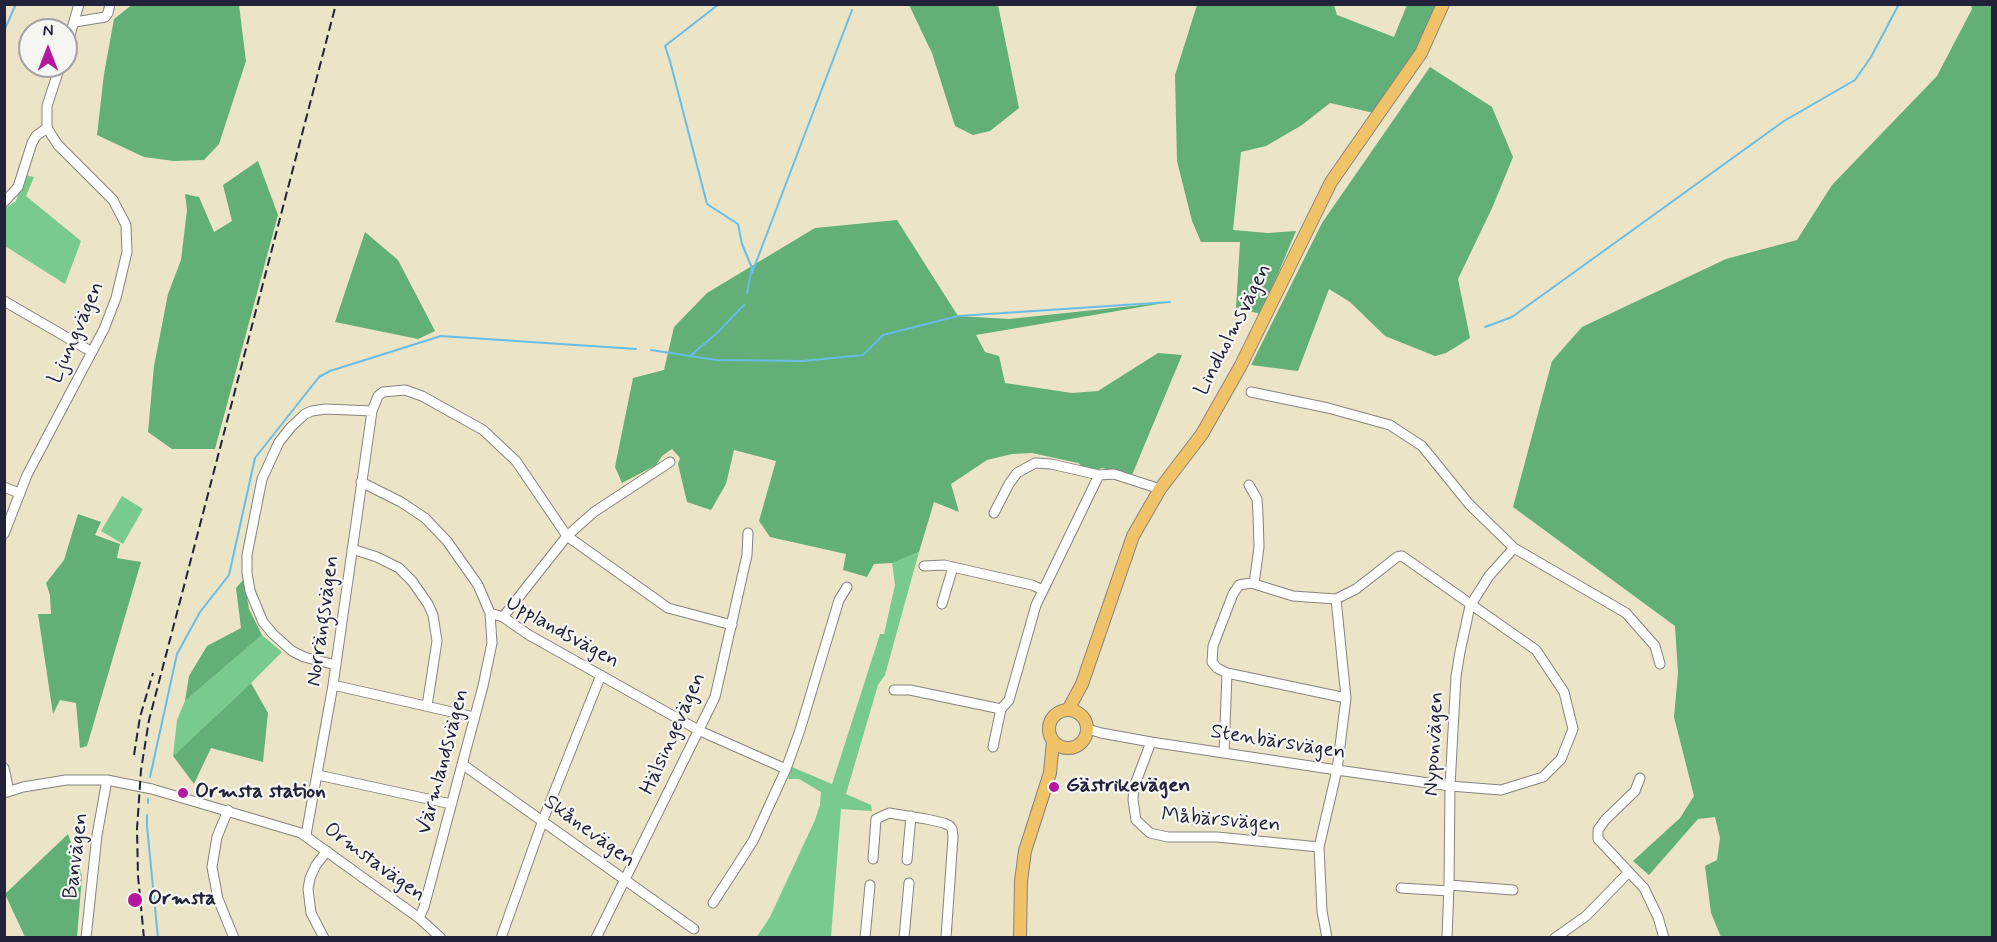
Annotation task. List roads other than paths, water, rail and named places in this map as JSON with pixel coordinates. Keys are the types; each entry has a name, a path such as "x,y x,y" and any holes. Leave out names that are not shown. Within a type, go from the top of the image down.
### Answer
{"main road":[{"name":"Lindholmsvägen","path":"1020,938 1025,851 1050,773 1053,741 1049,728 1052,719 1059,712 1068,710 1082,684 1133,536 1160,489 1202,434 1240,367 1331,182 1421,53 1437,22 1443,4"},
{"name":"Lindholmsvägen","path":"1050,773 1069,748 1078,746 1087,732 1086,722 1081,715 1082,684"},
{"path":"1068,710 1081,715"},
{"path":"1053,741 1060,747 1069,748"}],"street":[{"path":"78,22 105,17 110,4"},
{"path":"8,199 18,187 32,143 36,136 47,128 47,106 56,78"},
{"name":"Ljungvägen","path":"4,534 19,494 92,352 116,298 127,252 126,225 113,200 58,145 47,128"},
{"path":"4,301 92,352"},
{"path":"336,665 304,657 292,651 263,622 250,591 247,555 262,479 279,442 291,427 305,414 319,410 351,408 372,411 378,396 383,392 405,390 438,403 468,420 498,443 516,461 567,536 668,608 732,625"},
{"path":"1251,392 1328,408 1390,425 1422,446 1469,504 1514,548 1626,613 1655,646 1660,664"},
{"name":"Norrängsvägen","path":"306,835 333,685 372,411"},
{"path":"503,617 567,536 594,512 670,462"},
{"path":"994,513 1008,484 1017,473 1035,463 1051,464 1099,475 1114,474 1160,489"},
{"path":"993,747 1000,709 1008,700 1036,605 1099,475"},
{"name":"Upplandsvägen","path":"362,482 401,502 425,518 447,541 477,585 490,613 503,617 530,635 700,731 786,769"},
{"path":"1249,485 1257,499 1258,514 1259,547 1254,584"},
{"path":"4,487 19,494"},
{"name":"Hälsingevägen","path":"596,938 715,697 747,555 748,533"},
{"path":"1470,606 1489,576 1514,548"},
{"path":"352,549 377,557 399,568 412,581 428,604 433,615 437,641 427,706"},
{"name":"Stenbärsvägen","path":"1087,732 1450,786 1501,790 1543,777 1561,759 1573,729 1564,692 1536,650 1470,606 1402,556 1397,557 1356,590 1336,599"},
{"path":"924,566 944,565 1032,585 1043,590"},
{"path":"942,604 953,567"},
{"path":"1327,938 1322,910 1319,847 1337,770 1346,698 1336,599 1293,596 1254,584 1239,585 1233,594 1213,646 1212,662 1217,669 1346,698"},
{"path":"713,903 753,841 786,769 839,600 847,588"},
{"name":"Nyponvägen","path":"1447,938 1450,786 1456,676 1470,606"},
{"name":"Värmlandsvägen","path":"418,918 424,907 492,643 490,613"},
{"path":"1224,753 1227,673"},
{"path":"501,938 543,820 601,675"},
{"path":"333,685 474,717"},
{"path":"894,690 910,690 1000,709"},
{"name":"Måbärsvägen","path":"1151,742 1134,787 1133,800 1136,820 1150,833 1168,837 1217,837 1319,847"},
{"name":"Skånevägen","path":"462,764 694,929"},
{"path":"4,768 7,792"},
{"path":"318,775 451,804"},
{"path":"1640,778 1635,791 1605,820 1598,830 1598,839 1644,888 1658,917 1663,937"},
{"name":"Ormstavägen","path":"7,792 22,787 66,780 107,780 139,785 306,835 418,918 441,938"},
{"name":"Banvägen","path":"86,938 97,835 107,780"},
{"path":"228,810 217,837 212,867 218,898 234,938"},
{"path":"873,859 876,819 889,813 944,823 952,830 946,938"},
{"path":"907,860 911,816"},
{"path":"324,938 311,913 308,889 316,865 327,851"},
{"path":"1555,938 1586,916 1628,873"},
{"path":"904,938 909,883"},
{"path":"865,938 870,885"},
{"path":"1401,888 1514,890"}],"waterway":[{"path":"4,31 16,4"},
{"path":"719,4 665,46 707,204 738,224 742,244 752,268 747,293"},
{"path":"1485,327 1512,317 1784,121 1855,80 1871,57 1899,4"},
{"path":"752,273 852,10"},
{"path":"651,350 716,360 803,361 863,355 883,335 958,316 1170,302"},
{"path":"690,356 744,305"},
{"path":"150,777 177,654 200,612 229,575 255,458 319,377 330,371 441,336 636,349"},
{"path":"147,815 158,938"}],"railway":[{"path":"144,938 138,876 137,829 141,770 149,720 336,4"},
{"path":"134,755 140,717 153,673"}],"place":[{"name":"Gästrikevägen","path":"1054,787"},
{"name":"Ormsta station","path":"183,793"},
{"name":"Ormsta","path":"135,900"}]}
